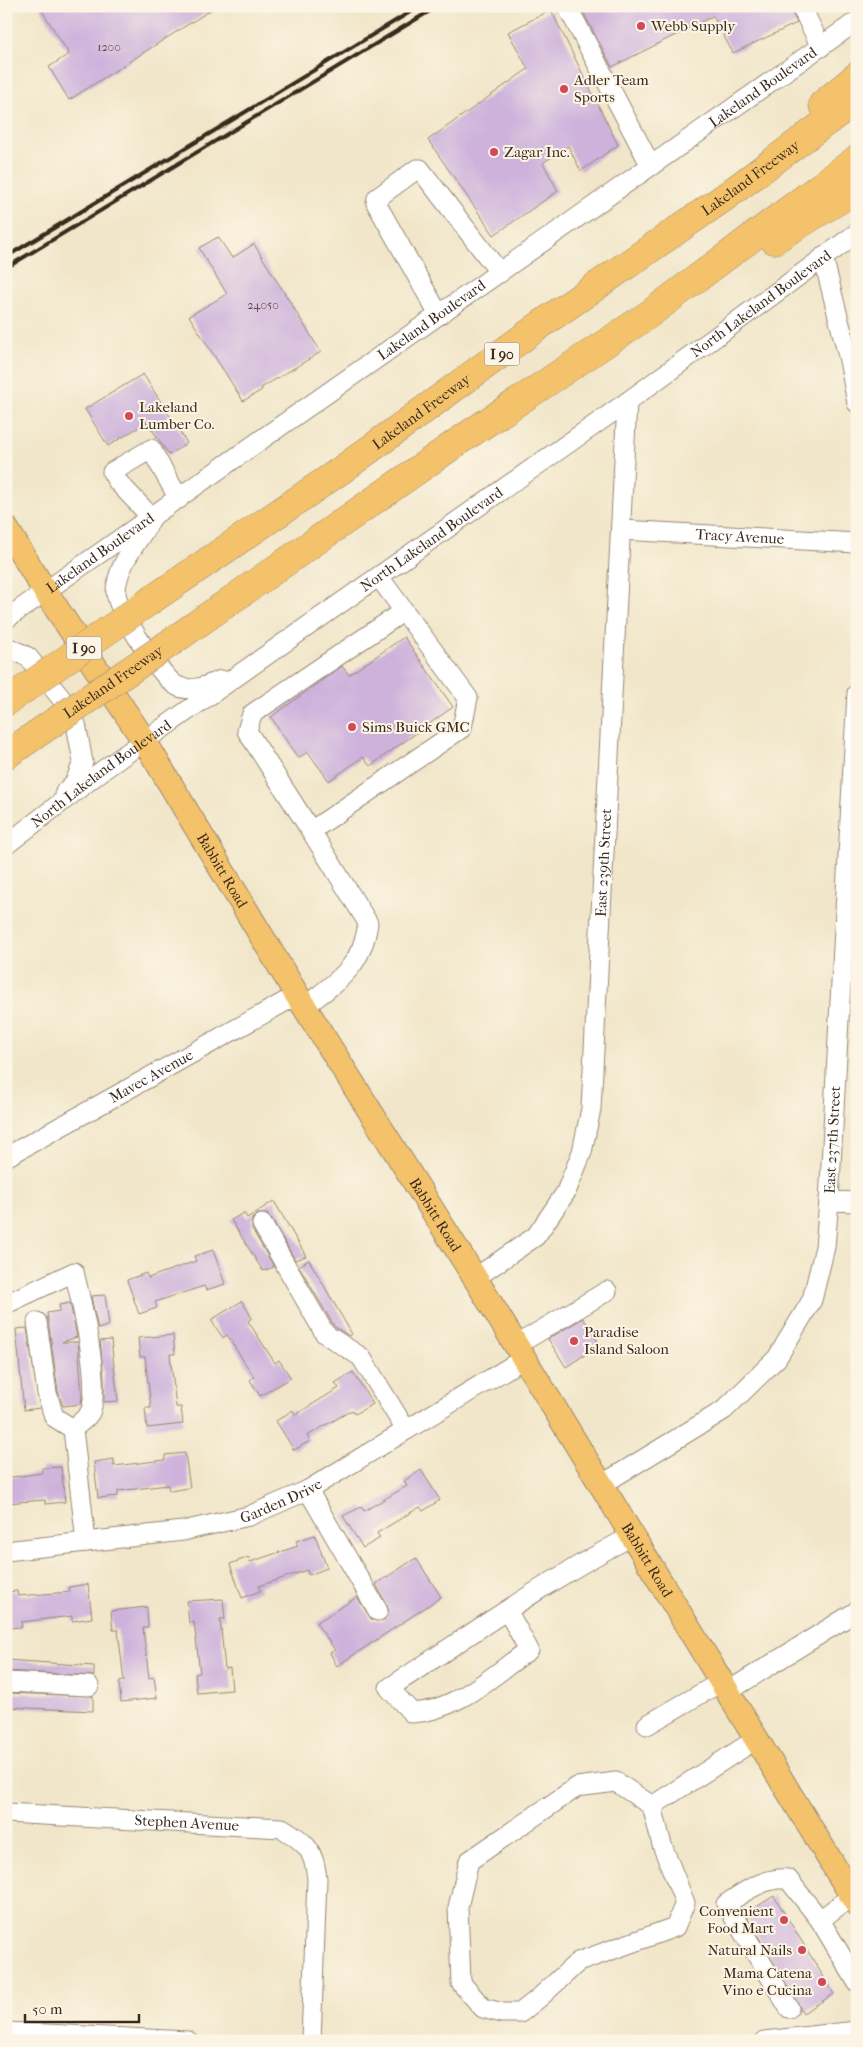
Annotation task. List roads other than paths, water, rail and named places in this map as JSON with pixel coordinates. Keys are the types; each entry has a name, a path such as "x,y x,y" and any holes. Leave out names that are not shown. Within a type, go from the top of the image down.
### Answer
{"highway":[{"path":"725,198 835,93 857,76"},
{"name":"Lakeland Freeway","path":"14,696 340,472 543,323 725,198 857,99"},
{"name":"Lakeland Freeway","path":"6,755 167,645 434,457 648,315 857,159"},
{"path":"648,315 857,189"}],"main road":[{"name":"Babbitt Road","path":"9,541 45,591 145,742 301,1001 475,1278 755,1740 855,1897"}],"street":[{"path":"567,6 651,166"},
{"path":"800,6 821,47"},
{"name":"Lakeland Boulevard","path":"6,619 857,22"},
{"path":"439,315 376,203 377,198 417,169 420,169 500,272"},
{"name":"North Lakeland Boulevard","path":"6,845 103,770 627,402 857,233"},
{"path":"823,257 849,360 857,403"},
{"name":"East 239th Street","path":"475,1278 536,1236 566,1192 582,1152 592,1109 627,402"},
{"path":"179,499 151,450 112,472 118,482 152,518 120,571 116,592 120,611 165,675 178,686 197,689 245,671"},
{"name":"Tracy Avenue","path":"622,530 857,543"},
{"path":"311,831 462,728 468,698 379,577"},
{"name":"Mavec Avenue","path":"6,1157 301,1001 348,973 366,942 368,923 247,731 252,714 404,611"},
{"path":"6,649 12,649 28,657 65,703 79,731 83,762 75,782 44,816"},
{"name":"East 237th Street","path":"601,1485 724,1410 776,1358 812,1300 825,1246 829,1200 857,693"},
{"path":"829,1200 857,1202"},
{"path":"262,1224 325,1334 361,1356 406,1430"},
{"path":"6,1304 74,1272 85,1316 94,1390 91,1412 73,1429"},
{"name":"Garden Drive","path":"6,1551 183,1531 250,1516 308,1490 406,1430 607,1291"},
{"path":"37,1322 47,1393 54,1417 73,1429"},
{"path":"73,1429 86,1542"},
{"path":"308,1490 378,1611"},
{"path":"507,1610 529,1650 458,1700 429,1712 412,1713 389,1688 500,1616 507,1610 575,1566 632,1536"},
{"path":"647,1725 724,1687 857,1612"},
{"path":"6,1682 89,1686"},
{"path":"652,1806 755,1740"},
{"path":"616,1782 652,1806 662,1845 685,1903 675,1927 578,1962 520,2013 502,2013 483,2008 461,1983 458,1907 469,1861 577,1787 616,1782"},
{"name":"Stephen Avenue","path":"6,1813 282,1828 299,1838 314,1857 318,1899 311,2041"},
{"path":"789,2008 726,1904 746,1890 776,1878 788,1879 820,1920 857,1982"},
{"path":"820,1920 855,1897"},
{"path":"764,2041 787,2040 857,2030"},
{"path":"6,2032 101,2039 188,2041"}],"railway":[{"path":"6,257 420,6"},
{"path":"6,268 438,6"}],"place":[{"name":"Webb Supply","path":"641,26"},
{"name":"Adler Team Sports","path":"564,89"},
{"name":"Zagar Inc.","path":"494,152"},
{"name":"Lakeland Lumber Co.","path":"129,416"},
{"name":"Sims Buick GMC","path":"352,727"},
{"name":"Paradise Island Saloon","path":"574,1341"},
{"name":"Convenient Food Mart","path":"784,1920"},
{"name":"Natural Nails","path":"802,1950"},
{"name":"Mama Catena Vino e Cucina","path":"822,1982"}]}
